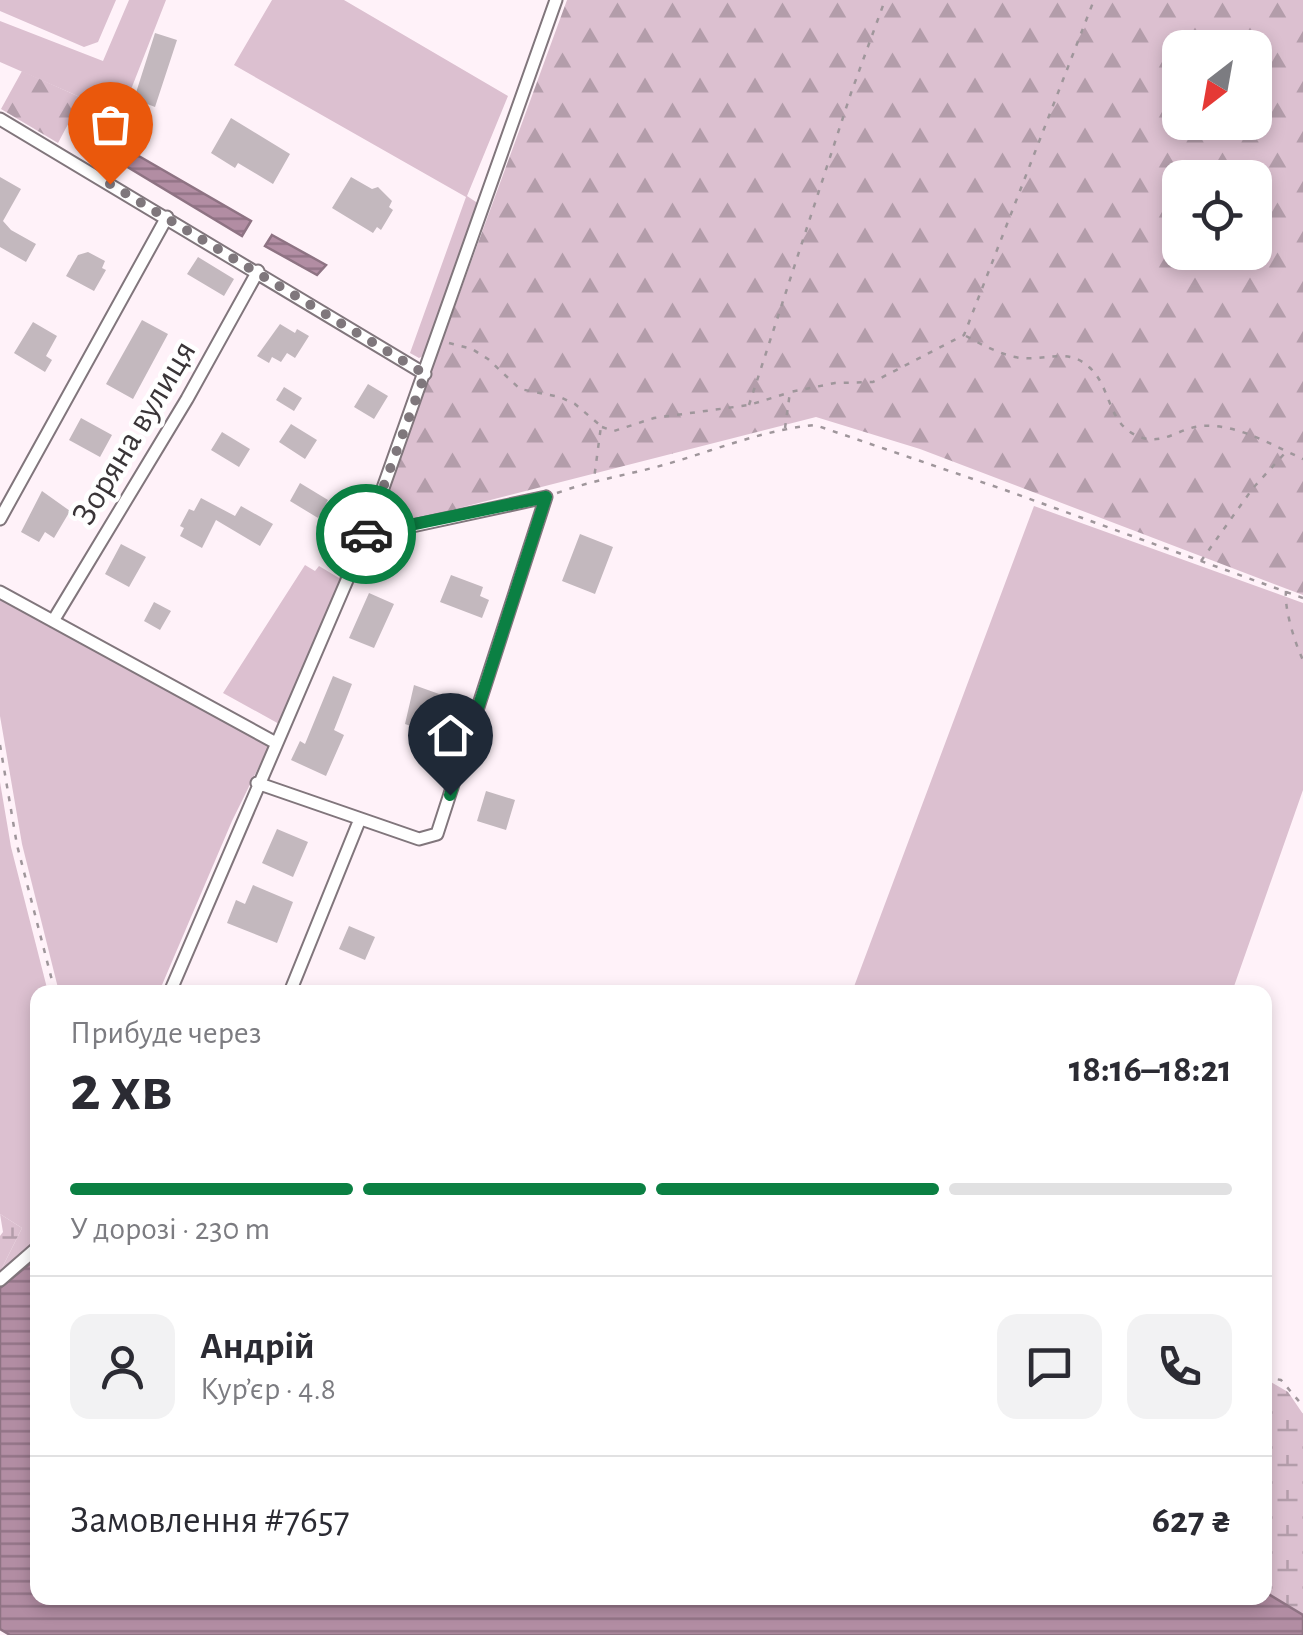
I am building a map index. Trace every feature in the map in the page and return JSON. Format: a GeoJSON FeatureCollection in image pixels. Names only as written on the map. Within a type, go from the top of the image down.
{"type":"FeatureCollection","features":[{"type":"Feature","properties":{"kind":"street"},"geometry":{"type":"LineString","coordinates":[[173,985],[366,536],[556,0]]}},
{"type":"Feature","properties":{"kind":"street"},"geometry":{"type":"LineString","coordinates":[[0,119],[425,374]]}},
{"type":"Feature","properties":{"kind":"street","name":"Зоряна вулиця"},"geometry":{"type":"LineString","coordinates":[[0,519],[167,217]]}},
{"type":"Feature","properties":{"kind":"street","name":"Зоряна вулиця"},"geometry":{"type":"LineString","coordinates":[[53,620],[188,398],[258,271]]}},
{"type":"Feature","properties":{"kind":"street"},"geometry":{"type":"LineString","coordinates":[[366,536],[546,497]]}},
{"type":"Feature","properties":{"kind":"street"},"geometry":{"type":"LineString","coordinates":[[257,783],[419,840],[437,834],[546,497]]}},
{"type":"Feature","properties":{"kind":"street"},"geometry":{"type":"LineString","coordinates":[[0,592],[276,743]]}},
{"type":"Feature","properties":{"kind":"street"},"geometry":{"type":"LineString","coordinates":[[293,985],[360,819]]}},
{"type":"Feature","properties":{"kind":"street"},"geometry":{"type":"LineString","coordinates":[[0,1280],[30,1254]]}},
{"type":"Feature","properties":{"kind":"path"},"geometry":{"type":"LineString","coordinates":[[749,405],[885,0]]}},
{"type":"Feature","properties":{"kind":"path"},"geometry":{"type":"LineString","coordinates":[[438,338],[472,349],[520,389],[560,397],[614,431],[654,418],[749,405],[835,382],[873,382],[964,336],[1094,0]]}},
{"type":"Feature","properties":{"kind":"path"},"geometry":{"type":"LineString","coordinates":[[964,336],[1018,358],[1058,354],[1090,367],[1123,428],[1138,436],[1157,441],[1197,426],[1219,426],[1303,459]]}},
{"type":"Feature","properties":{"kind":"path"},"geometry":{"type":"LineString","coordinates":[[785,428],[790,392]]}},
{"type":"Feature","properties":{"kind":"path"},"geometry":{"type":"LineString","coordinates":[[546,497],[594,480],[653,468],[785,428],[814,425],[1303,598]]}},
{"type":"Feature","properties":{"kind":"path"},"geometry":{"type":"LineString","coordinates":[[594,480],[601,426]]}},
{"type":"Feature","properties":{"kind":"path"},"geometry":{"type":"LineString","coordinates":[[1201,560],[1286,452]]}},
{"type":"Feature","properties":{"kind":"path"},"geometry":{"type":"LineString","coordinates":[[1286,591],[1295,644],[1303,660]]}},
{"type":"Feature","properties":{"kind":"path"},"geometry":{"type":"LineString","coordinates":[[0,745],[17,846],[52,985]]}},
{"type":"Feature","properties":{"kind":"path"},"geometry":{"type":"LineString","coordinates":[[1272,1379],[1281,1380],[1303,1406]]}},
{"type":"Feature","properties":{"kind":"green space"},"geometry":{"type":"Polygon","coordinates":[[[0,0],[116,0],[98,42],[84,47],[0,11],[0,0]]]}},
{"type":"Feature","properties":{"kind":"green space"},"geometry":{"type":"Polygon","coordinates":[[[129,0],[166,0],[121,115],[0,62],[0,21],[103,61],[129,0]]]}},
{"type":"Feature","properties":{"kind":"green space"},"geometry":{"type":"Polygon","coordinates":[[[272,0],[344,0],[508,96],[467,196],[479,204],[425,355],[419,358],[410,353],[466,197],[234,65],[272,0]]]}},
{"type":"Feature","properties":{"kind":"green space"},"geometry":{"type":"Polygon","coordinates":[[[567,0],[1303,0],[1303,595],[920,449],[816,417],[373,530],[567,0]]]}},
{"type":"Feature","properties":{"kind":"green space"},"geometry":{"type":"Polygon","coordinates":[[[22,71],[82,98],[58,143],[1,109],[22,71]]]}},
{"type":"Feature","properties":{"kind":"green space"},"geometry":{"type":"Polygon","coordinates":[[[1034,506],[1303,603],[1303,790],[1234,985],[855,985],[1034,506]]]}},
{"type":"Feature","properties":{"kind":"green space"},"geometry":{"type":"Polygon","coordinates":[[[351,549],[281,725],[223,693],[305,565],[315,571],[319,566],[339,578],[351,549]]]}},
{"type":"Feature","properties":{"kind":"green space"},"geometry":{"type":"Polygon","coordinates":[[[0,598],[269,746],[232,821],[162,985],[57,985],[22,844],[0,716],[0,598]]]}},
{"type":"Feature","properties":{"kind":"green space"},"geometry":{"type":"Polygon","coordinates":[[[0,782],[11,847],[46,985],[30,985],[30,1245],[0,1272],[22,1228],[0,1214],[0,782]]]}},
{"type":"Feature","properties":{"kind":"green space"},"geometry":{"type":"Polygon","coordinates":[[[0,1214],[22,1228],[0,1272],[3,1232],[0,1214]]]}},
{"type":"Feature","properties":{"kind":"green space"},"geometry":{"type":"Polygon","coordinates":[[[1272,1383],[1288,1392],[1303,1414],[1303,1635],[1272,1605],[1272,1383]]]}},
{"type":"Feature","properties":{"kind":"shaded area"},"geometry":{"type":"Polygon","coordinates":[[[118,144],[251,221],[242,236],[111,157],[118,144]]]}},
{"type":"Feature","properties":{"kind":"shaded area"},"geometry":{"type":"Polygon","coordinates":[[[272,235],[326,265],[317,275],[265,246],[272,235]]]}},
{"type":"Feature","properties":{"kind":"shaded area"},"geometry":{"type":"Polygon","coordinates":[[[30,1264],[30,1605],[1272,1605],[1272,1596],[1303,1615],[1303,1635],[10,1635],[0,1629],[0,1288],[30,1264]]]}},
{"type":"Feature","properties":{"kind":"building"},"geometry":{"type":"Polygon","coordinates":[[[155,33],[177,40],[155,107],[134,99],[155,33]]]}},
{"type":"Feature","properties":{"kind":"building"},"geometry":{"type":"Polygon","coordinates":[[[231,118],[290,154],[273,184],[238,163],[235,168],[211,153],[231,118]]]}},
{"type":"Feature","properties":{"kind":"building"},"geometry":{"type":"Polygon","coordinates":[[[0,177],[21,189],[3,221],[36,244],[26,262],[0,247],[0,177]]]}},
{"type":"Feature","properties":{"kind":"building"},"geometry":{"type":"Polygon","coordinates":[[[351,177],[372,189],[378,187],[392,201],[389,207],[393,210],[381,230],[377,227],[373,233],[332,208],[351,177]]]}},
{"type":"Feature","properties":{"kind":"building"},"geometry":{"type":"Polygon","coordinates":[[[88,252],[105,261],[102,268],[106,270],[94,291],[66,276],[78,255],[88,252]]]}},
{"type":"Feature","properties":{"kind":"building"},"geometry":{"type":"Polygon","coordinates":[[[198,257],[234,279],[224,296],[187,274],[198,257]]]}},
{"type":"Feature","properties":{"kind":"building"},"geometry":{"type":"Polygon","coordinates":[[[142,320],[168,334],[133,399],[106,384],[142,320]]]}},
{"type":"Feature","properties":{"kind":"building"},"geometry":{"type":"Polygon","coordinates":[[[33,322],[57,336],[46,356],[52,360],[45,372],[14,353],[33,322]]]}},
{"type":"Feature","properties":{"kind":"building"},"geometry":{"type":"Polygon","coordinates":[[[280,324],[309,336],[295,358],[287,353],[281,362],[272,357],[269,363],[257,356],[280,324]]]}},
{"type":"Feature","properties":{"kind":"building"},"geometry":{"type":"Polygon","coordinates":[[[368,384],[388,396],[374,419],[354,407],[368,384]]]}},
{"type":"Feature","properties":{"kind":"building"},"geometry":{"type":"Polygon","coordinates":[[[284,387],[302,398],[294,411],[276,400],[284,387]]]}},
{"type":"Feature","properties":{"kind":"building"},"geometry":{"type":"Polygon","coordinates":[[[81,418],[112,435],[100,457],[69,440],[81,418]]]}},
{"type":"Feature","properties":{"kind":"building"},"geometry":{"type":"Polygon","coordinates":[[[291,424],[317,440],[305,459],[279,442],[291,424]]]}},
{"type":"Feature","properties":{"kind":"building"},"geometry":{"type":"Polygon","coordinates":[[[222,432],[250,449],[239,467],[211,450],[222,432]]]}},
{"type":"Feature","properties":{"kind":"building"},"geometry":{"type":"Polygon","coordinates":[[[300,483],[328,500],[318,518],[290,501],[300,483]]]}},
{"type":"Feature","properties":{"kind":"building"},"geometry":{"type":"Polygon","coordinates":[[[42,491],[70,511],[54,538],[45,532],[39,542],[21,532],[42,491]]]}},
{"type":"Feature","properties":{"kind":"building"},"geometry":{"type":"Polygon","coordinates":[[[201,498],[235,516],[241,506],[273,524],[260,546],[216,520],[202,548],[180,536],[184,528],[180,526],[189,509],[194,511],[201,498]]]}},
{"type":"Feature","properties":{"kind":"building"},"geometry":{"type":"Polygon","coordinates":[[[580,534],[613,547],[595,594],[562,581],[580,534]]]}},
{"type":"Feature","properties":{"kind":"building"},"geometry":{"type":"Polygon","coordinates":[[[121,544],[146,557],[129,587],[105,574],[121,544]]]}},
{"type":"Feature","properties":{"kind":"building"},"geometry":{"type":"Polygon","coordinates":[[[451,575],[483,587],[480,596],[489,600],[482,618],[440,602],[451,575]]]}},
{"type":"Feature","properties":{"kind":"building"},"geometry":{"type":"Polygon","coordinates":[[[369,593],[394,604],[374,648],[349,638],[369,593]]]}},
{"type":"Feature","properties":{"kind":"building"},"geometry":{"type":"Polygon","coordinates":[[[154,602],[171,611],[160,630],[144,621],[154,602]]]}},
{"type":"Feature","properties":{"kind":"building"},"geometry":{"type":"Polygon","coordinates":[[[333,676],[352,684],[334,730],[344,735],[326,776],[291,760],[300,741],[305,744],[333,676]]]}},
{"type":"Feature","properties":{"kind":"building"},"geometry":{"type":"Polygon","coordinates":[[[414,685],[453,699],[446,720],[440,718],[434,734],[405,724],[414,685]]]}},
{"type":"Feature","properties":{"kind":"building"},"geometry":{"type":"Polygon","coordinates":[[[486,791],[515,800],[506,830],[477,821],[486,791]]]}},
{"type":"Feature","properties":{"kind":"building"},"geometry":{"type":"Polygon","coordinates":[[[277,829],[308,842],[293,877],[262,863],[277,829]]]}},
{"type":"Feature","properties":{"kind":"building"},"geometry":{"type":"Polygon","coordinates":[[[253,885],[293,902],[277,943],[227,923],[236,900],[245,904],[253,885]]]}},
{"type":"Feature","properties":{"kind":"building"},"geometry":{"type":"Polygon","coordinates":[[[349,926],[375,937],[365,960],[339,949],[349,926]]]}},
{"type":"Feature","properties":{"kind":"way so far"},"geometry":{"type":"LineString","coordinates":[[110,184],[425,374],[366,534]]}},
{"type":"Feature","properties":{"kind":"route"},"geometry":{"type":"LineString","coordinates":[[366,534],[546,497],[450,795]]}}]}
